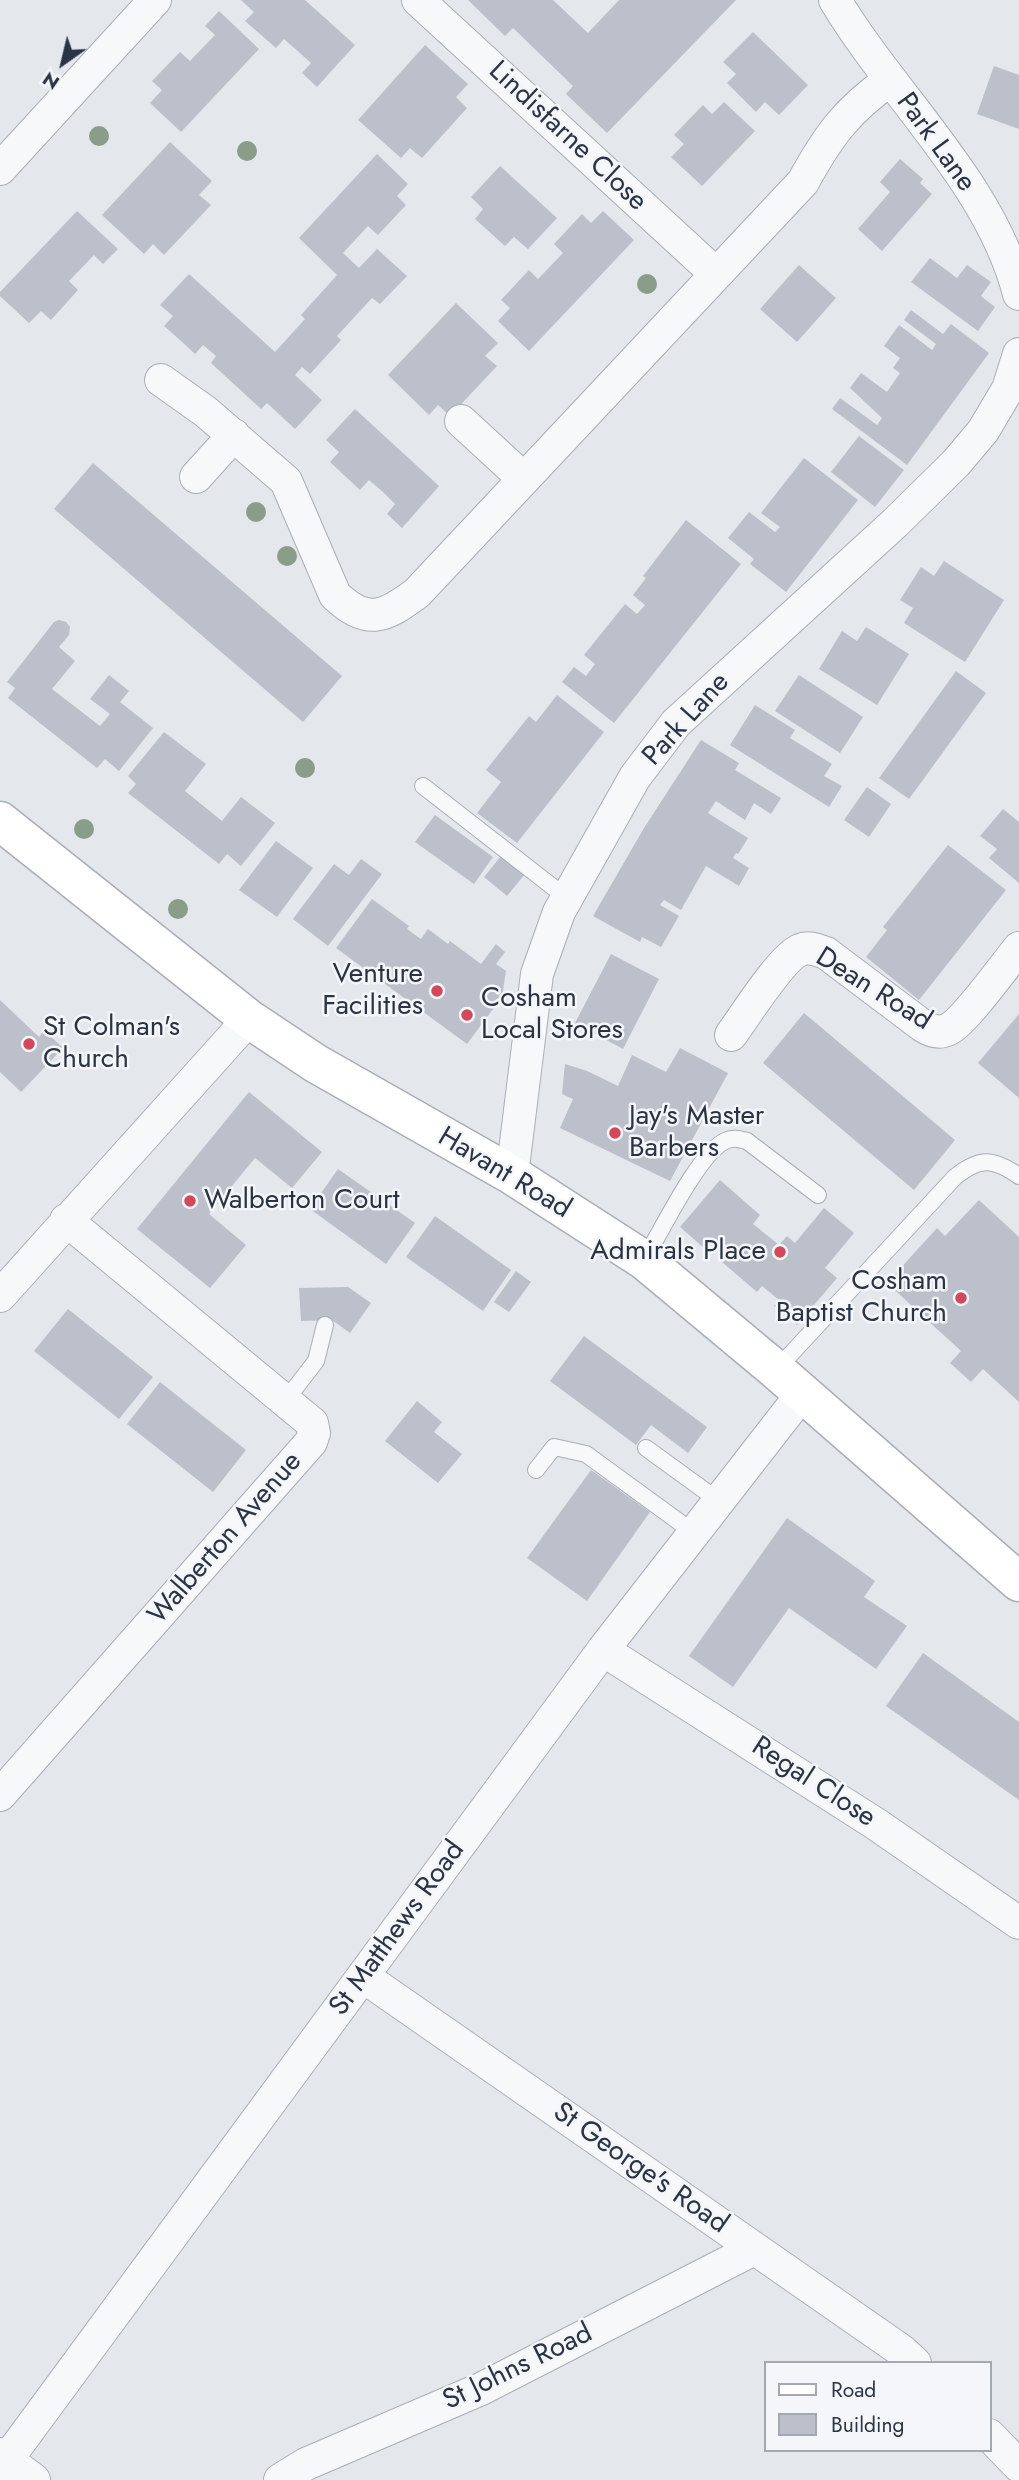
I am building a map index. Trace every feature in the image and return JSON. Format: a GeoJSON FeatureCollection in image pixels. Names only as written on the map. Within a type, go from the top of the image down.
{"type":"FeatureCollection","features":[{"type":"Feature","properties":{"kind":"street"},"geometry":{"type":"LineString","coordinates":[[0,169],[155,0]]}},
{"type":"Feature","properties":{"kind":"street","name":"Lindisfarne Close"},"geometry":{"type":"LineString","coordinates":[[418,0],[716,274]]}},
{"type":"Feature","properties":{"kind":"street","name":"Park Lane"},"geometry":{"type":"LineString","coordinates":[[835,0],[890,80],[945,152],[997,233],[1013,271],[1019,294]]}},
{"type":"Feature","properties":{"kind":"street"},"geometry":{"type":"LineString","coordinates":[[161,380],[206,412],[286,481],[335,595],[348,607],[365,615],[380,616],[394,611],[417,593],[803,182],[826,141],[860,101],[890,80]]}},
{"type":"Feature","properties":{"kind":"street","name":"Park Lane"},"geometry":{"type":"LineString","coordinates":[[512,1175],[537,974],[559,912],[635,778],[676,723],[895,523],[956,463],[983,431],[1008,389],[1019,354]]}},
{"type":"Feature","properties":{"kind":"street"},"geometry":{"type":"LineString","coordinates":[[461,421],[524,479]]}},
{"type":"Feature","properties":{"kind":"street"},"geometry":{"type":"LineString","coordinates":[[196,477],[233,435]]}},
{"type":"Feature","properties":{"kind":"street","name":"Havant Road"},"geometry":{"type":"LineString","coordinates":[[0,821],[249,1019],[315,1063],[512,1175],[644,1260],[1019,1582]]}},
{"type":"Feature","properties":{"kind":"street","name":"Dean Road"},"geometry":{"type":"LineString","coordinates":[[731,1035],[786,961],[798,950],[811,948],[826,953],[923,1026],[935,1032],[948,1030],[960,1019],[1019,948]]}},
{"type":"Feature","properties":{"kind":"street"},"geometry":{"type":"LineString","coordinates":[[4,1281],[66,1220],[249,1019]]}},
{"type":"Feature","properties":{"kind":"street","name":"Walberton Avenue"},"geometry":{"type":"LineString","coordinates":[[0,1796],[311,1442],[314,1433],[312,1423],[66,1220]]}},
{"type":"Feature","properties":{"kind":"street","name":"St Matthews Road"},"geometry":{"type":"LineString","coordinates":[[2,2461],[364,1977],[603,1650],[719,1501],[789,1382]]}},
{"type":"Feature","properties":{"kind":"street","name":"Regal Close"},"geometry":{"type":"LineString","coordinates":[[603,1650],[876,1824],[1019,1923]]}},
{"type":"Feature","properties":{"kind":"street","name":"St George's Road"},"geometry":{"type":"LineString","coordinates":[[364,1977],[913,2361]]}},
{"type":"Feature","properties":{"kind":"street","name":"St Johns Road"},"geometry":{"type":"LineString","coordinates":[[280,2480],[306,2464],[481,2389],[754,2249]]}},
{"type":"Feature","properties":{"kind":"street"},"geometry":{"type":"LineString","coordinates":[[991,2437],[1019,2466]]}},
{"type":"Feature","properties":{"kind":"street"},"geometry":{"type":"LineString","coordinates":[[2,2461],[34,2480]]}},
{"type":"Feature","properties":{"kind":"lane"},"geometry":{"type":"LineString","coordinates":[[423,786],[567,898]]}},
{"type":"Feature","properties":{"kind":"lane"},"geometry":{"type":"LineString","coordinates":[[644,1260],[696,1172],[723,1142],[733,1138],[747,1141],[818,1195]]}},
{"type":"Feature","properties":{"kind":"lane"},"geometry":{"type":"LineString","coordinates":[[789,1382],[955,1177],[970,1166],[985,1161],[1001,1163],[1019,1175]]}},
{"type":"Feature","properties":{"kind":"lane"},"geometry":{"type":"LineString","coordinates":[[285,1402],[316,1361],[324,1325]]}},
{"type":"Feature","properties":{"kind":"lane"},"geometry":{"type":"LineString","coordinates":[[536,1470],[554,1447],[586,1454],[693,1532]]}},
{"type":"Feature","properties":{"kind":"lane"},"geometry":{"type":"LineString","coordinates":[[646,1448],[719,1501]]}},
{"type":"Feature","properties":{"kind":"building"},"geometry":{"type":"Polygon","coordinates":[[[241,0],[305,0],[355,45],[317,87],[302,73],[311,63],[284,39],[276,48],[245,21],[254,12],[241,0]]]}},
{"type":"Feature","properties":{"kind":"building"},"geometry":{"type":"Polygon","coordinates":[[[468,0],[553,0],[588,33],[619,0],[736,0],[607,133],[566,94],[573,86],[513,28],[505,36],[468,0]]]}},
{"type":"Feature","properties":{"kind":"building"},"geometry":{"type":"Polygon","coordinates":[[[219,11],[259,49],[181,132],[150,103],[162,90],[152,81],[180,52],[190,61],[215,35],[205,26],[219,11]]]}},
{"type":"Feature","properties":{"kind":"building"},"geometry":{"type":"Polygon","coordinates":[[[753,32],[808,85],[779,115],[765,102],[756,112],[727,83],[736,74],[723,62],[753,32]]]}},
{"type":"Feature","properties":{"kind":"building"},"geometry":{"type":"Polygon","coordinates":[[[425,45],[468,84],[456,97],[467,108],[422,158],[410,148],[401,158],[358,120],[425,45]]]}},
{"type":"Feature","properties":{"kind":"building"},"geometry":{"type":"Polygon","coordinates":[[[994,66],[1019,75],[1019,129],[977,114],[994,66]]]}},
{"type":"Feature","properties":{"kind":"building"},"geometry":{"type":"Polygon","coordinates":[[[724,102],[755,131],[702,186],[671,157],[684,144],[674,135],[703,105],[712,114],[724,102]]]}},
{"type":"Feature","properties":{"kind":"building"},"geometry":{"type":"Polygon","coordinates":[[[170,142],[212,181],[199,195],[211,205],[164,255],[153,244],[144,254],[102,215],[170,142]]]}},
{"type":"Feature","properties":{"kind":"building"},"geometry":{"type":"Polygon","coordinates":[[[377,154],[408,184],[397,196],[406,205],[378,235],[368,226],[343,253],[359,268],[377,249],[407,276],[380,304],[372,298],[337,336],[341,340],[310,374],[302,367],[295,375],[322,400],[295,429],[267,403],[261,409],[211,363],[216,356],[203,345],[195,354],[164,326],[173,316],[160,305],[189,274],[275,352],[305,319],[301,315],[337,275],[299,238],[377,154]]]}},
{"type":"Feature","properties":{"kind":"building"},"geometry":{"type":"Polygon","coordinates":[[[900,159],[923,179],[920,183],[932,194],[882,251],[858,229],[890,192],[880,182],[900,159]]]}},
{"type":"Feature","properties":{"kind":"building"},"geometry":{"type":"Polygon","coordinates":[[[500,166],[557,218],[528,249],[514,237],[505,246],[475,219],[483,209],[471,197],[500,166]]]}},
{"type":"Feature","properties":{"kind":"building"},"geometry":{"type":"Polygon","coordinates":[[[77,211],[118,249],[103,264],[94,255],[69,281],[78,290],[51,320],[41,311],[29,323],[0,296],[0,292],[77,211]]]}},
{"type":"Feature","properties":{"kind":"building"},"geometry":{"type":"Polygon","coordinates":[[[603,211],[634,240],[529,351],[498,321],[510,308],[501,300],[529,270],[538,279],[563,253],[554,244],[582,214],[591,223],[603,211]]]}},
{"type":"Feature","properties":{"kind":"building"},"geometry":{"type":"Polygon","coordinates":[[[930,258],[957,278],[967,265],[991,282],[981,296],[995,307],[978,331],[911,282],[930,258]]]}},
{"type":"Feature","properties":{"kind":"building"},"geometry":{"type":"Polygon","coordinates":[[[799,265],[836,298],[797,342],[760,309],[799,265]]]}},
{"type":"Feature","properties":{"kind":"building"},"geometry":{"type":"Polygon","coordinates":[[[456,303],[498,343],[485,356],[497,366],[450,416],[438,405],[429,415],[388,375],[456,303]]]}},
{"type":"Feature","properties":{"kind":"building"},"geometry":{"type":"Polygon","coordinates":[[[911,310],[943,334],[951,324],[989,353],[907,465],[832,409],[840,398],[877,425],[882,418],[850,388],[861,373],[887,392],[900,373],[893,368],[900,358],[884,346],[899,325],[932,350],[936,344],[904,320],[911,310]]]}},
{"type":"Feature","properties":{"kind":"building"},"geometry":{"type":"Polygon","coordinates":[[[355,409],[439,486],[402,528],[387,514],[395,504],[383,492],[369,480],[360,490],[330,462],[339,452],[326,440],[355,409]]]}},
{"type":"Feature","properties":{"kind":"building"},"geometry":{"type":"Polygon","coordinates":[[[859,436],[904,470],[875,507],[831,472],[859,436]]]}},
{"type":"Feature","properties":{"kind":"building"},"geometry":{"type":"Polygon","coordinates":[[[804,458],[858,500],[786,592],[750,564],[754,559],[728,538],[749,512],[775,532],[780,527],[761,513],[804,458]]]}},
{"type":"Feature","properties":{"kind":"building"},"geometry":{"type":"Polygon","coordinates":[[[93,463],[342,676],[303,722],[54,509],[93,463]]]}},
{"type":"Feature","properties":{"kind":"building"},"geometry":{"type":"Polygon","coordinates":[[[686,520],[741,564],[614,723],[562,682],[574,667],[586,676],[595,664],[584,655],[625,604],[637,614],[645,605],[633,595],[646,578],[643,576],[686,520]]]}},
{"type":"Feature","properties":{"kind":"building"},"geometry":{"type":"Polygon","coordinates":[[[944,561],[1004,600],[965,662],[904,623],[913,608],[900,600],[921,567],[934,576],[944,561]]]}},
{"type":"Feature","properties":{"kind":"building"},"geometry":{"type":"Polygon","coordinates":[[[59,620],[70,627],[69,635],[59,647],[75,661],[52,689],[100,726],[110,714],[90,699],[109,675],[129,691],[120,702],[153,728],[119,771],[105,759],[97,768],[8,698],[15,688],[7,682],[54,622],[59,620]]]}},
{"type":"Feature","properties":{"kind":"building"},"geometry":{"type":"Polygon","coordinates":[[[866,627],[909,654],[877,705],[819,669],[842,631],[857,641],[866,627]]]}},
{"type":"Feature","properties":{"kind":"building"},"geometry":{"type":"Polygon","coordinates":[[[956,671],[986,693],[909,799],[879,778],[956,671]]]}},
{"type":"Feature","properties":{"kind":"building"},"geometry":{"type":"Polygon","coordinates":[[[799,675],[863,717],[840,753],[775,711],[799,675]]]}},
{"type":"Feature","properties":{"kind":"building"},"geometry":{"type":"Polygon","coordinates":[[[557,695],[604,732],[517,843],[477,813],[501,782],[486,770],[529,716],[536,722],[557,695]]]}},
{"type":"Feature","properties":{"kind":"building"},"geometry":{"type":"Polygon","coordinates":[[[755,705],[795,730],[790,738],[832,764],[824,776],[842,786],[829,807],[730,745],[755,705]]]}},
{"type":"Feature","properties":{"kind":"building"},"geometry":{"type":"Polygon","coordinates":[[[164,732],[206,764],[185,791],[222,821],[241,797],[275,823],[241,866],[227,854],[219,864],[128,793],[136,784],[128,776],[164,732]]]}},
{"type":"Feature","properties":{"kind":"building"},"geometry":{"type":"Polygon","coordinates":[[[701,740],[739,763],[735,770],[781,798],[771,814],[754,803],[745,820],[716,801],[708,813],[748,838],[733,858],[749,868],[739,886],[706,866],[681,910],[664,900],[660,905],[679,916],[661,947],[642,937],[640,942],[593,916],[644,828],[701,740]]]}},
{"type":"Feature","properties":{"kind":"building"},"geometry":{"type":"Polygon","coordinates":[[[867,787],[891,804],[869,837],[844,820],[867,787]]]}},
{"type":"Feature","properties":{"kind":"building"},"geometry":{"type":"Polygon","coordinates":[[[1003,809],[1019,822],[1019,883],[989,858],[997,849],[980,836],[1003,809]]]}},
{"type":"Feature","properties":{"kind":"building"},"geometry":{"type":"Polygon","coordinates":[[[435,815],[493,857],[474,884],[415,842],[435,815]]]}},
{"type":"Feature","properties":{"kind":"building"},"geometry":{"type":"Polygon","coordinates":[[[276,841],[313,868],[277,917],[239,890],[276,841]]]}},
{"type":"Feature","properties":{"kind":"building"},"geometry":{"type":"Polygon","coordinates":[[[948,845],[1006,890],[919,1000],[866,957],[887,930],[883,927],[948,845]]]}},
{"type":"Feature","properties":{"kind":"building"},"geometry":{"type":"Polygon","coordinates":[[[501,856],[525,874],[507,896],[484,877],[501,856]]]}},
{"type":"Feature","properties":{"kind":"building"},"geometry":{"type":"Polygon","coordinates":[[[361,859],[382,874],[328,946],[293,919],[334,864],[349,875],[361,859]]]}},
{"type":"Feature","properties":{"kind":"building"},"geometry":{"type":"Polygon","coordinates":[[[372,899],[409,926],[407,929],[421,939],[428,929],[448,944],[450,941],[481,964],[496,944],[505,952],[496,964],[506,971],[502,997],[467,1044],[336,948],[372,899]]]}},
{"type":"Feature","properties":{"kind":"building"},"geometry":{"type":"Polygon","coordinates":[[[611,954],[659,979],[623,1049],[575,1023],[611,954]]]}},
{"type":"Feature","properties":{"kind":"building","name":"St Colman's Church"},"geometry":{"type":"Polygon","coordinates":[[[0,1000],[39,1037],[44,1030],[63,1048],[21,1092],[0,1072],[0,1000]]]}},
{"type":"Feature","properties":{"kind":"building"},"geometry":{"type":"Polygon","coordinates":[[[804,1013],[955,1140],[914,1190],[763,1063],[804,1013]]]}},
{"type":"Feature","properties":{"kind":"building"},"geometry":{"type":"Polygon","coordinates":[[[1019,1014],[1019,1098],[978,1063],[1019,1014]]]}},
{"type":"Feature","properties":{"kind":"building"},"geometry":{"type":"Polygon","coordinates":[[[680,1048],[728,1073],[670,1181],[560,1128],[573,1099],[562,1094],[565,1064],[618,1086],[632,1055],[666,1072],[680,1048]]]}},
{"type":"Feature","properties":{"kind":"building","name":"Walberton Court"},"geometry":{"type":"Polygon","coordinates":[[[249,1092],[322,1152],[292,1188],[255,1158],[209,1214],[246,1245],[210,1288],[137,1229],[249,1092]]]}},
{"type":"Feature","properties":{"kind":"building"},"geometry":{"type":"Polygon","coordinates":[[[338,1169],[415,1223],[386,1264],[310,1209],[338,1169]]]}},
{"type":"Feature","properties":{"kind":"building","name":"Admirals Place"},"geometry":{"type":"Polygon","coordinates":[[[720,1180],[760,1215],[753,1224],[779,1245],[787,1236],[795,1243],[824,1208],[854,1233],[825,1268],[837,1278],[797,1325],[774,1306],[779,1300],[762,1286],[757,1292],[722,1262],[727,1256],[709,1242],[704,1248],[680,1227],[720,1180]]]}},
{"type":"Feature","properties":{"kind":"building","name":"Cosham Baptist Church"},"geometry":{"type":"Polygon","coordinates":[[[979,1200],[1019,1237],[1019,1402],[983,1369],[971,1382],[950,1363],[961,1351],[887,1283],[937,1228],[945,1236],[979,1200]]]}},
{"type":"Feature","properties":{"kind":"building"},"geometry":{"type":"Polygon","coordinates":[[[435,1216],[511,1270],[483,1311],[406,1257],[435,1216]]]}},
{"type":"Feature","properties":{"kind":"building"},"geometry":{"type":"Polygon","coordinates":[[[516,1271],[531,1282],[509,1312],[494,1302],[516,1271]]]}},
{"type":"Feature","properties":{"kind":"building"},"geometry":{"type":"Polygon","coordinates":[[[348,1287],[371,1303],[350,1333],[332,1320],[301,1321],[299,1288],[348,1287]]]}},
{"type":"Feature","properties":{"kind":"building"},"geometry":{"type":"Polygon","coordinates":[[[68,1309],[153,1377],[119,1419],[34,1351],[68,1309]]]}},
{"type":"Feature","properties":{"kind":"building"},"geometry":{"type":"Polygon","coordinates":[[[584,1336],[707,1427],[688,1453],[651,1425],[636,1445],[550,1381],[584,1336]]]}},
{"type":"Feature","properties":{"kind":"building"},"geometry":{"type":"Polygon","coordinates":[[[160,1382],[246,1450],[213,1492],[127,1424],[160,1382]]]}},
{"type":"Feature","properties":{"kind":"building"},"geometry":{"type":"Polygon","coordinates":[[[417,1401],[442,1422],[434,1432],[462,1454],[438,1483],[385,1441],[417,1401]]]}},
{"type":"Feature","properties":{"kind":"building"},"geometry":{"type":"Polygon","coordinates":[[[591,1470],[650,1512],[587,1601],[527,1558],[591,1470]]]}},
{"type":"Feature","properties":{"kind":"building"},"geometry":{"type":"Polygon","coordinates":[[[787,1518],[875,1581],[864,1597],[907,1626],[876,1669],[789,1608],[733,1687],[689,1656],[787,1518]]]}},
{"type":"Feature","properties":{"kind":"building"},"geometry":{"type":"Polygon","coordinates":[[[923,1653],[1019,1722],[1019,1800],[886,1706],[923,1653]]]}},
{"type":"Feature","properties":{"kind":"place","name":"Venture Facilities"},"geometry":{"type":"Point","coordinates":[437,991]}},
{"type":"Feature","properties":{"kind":"place","name":"Cosham Local Stores"},"geometry":{"type":"Point","coordinates":[467,1015]}},
{"type":"Feature","properties":{"kind":"place","name":"St Colman's Church"},"geometry":{"type":"Point","coordinates":[29,1044]}},
{"type":"Feature","properties":{"kind":"place","name":"Jay's Master Barbers"},"geometry":{"type":"Point","coordinates":[615,1133]}},
{"type":"Feature","properties":{"kind":"place","name":"Walberton Court"},"geometry":{"type":"Point","coordinates":[190,1201]}},
{"type":"Feature","properties":{"kind":"place","name":"Admirals Place"},"geometry":{"type":"Point","coordinates":[780,1252]}},
{"type":"Feature","properties":{"kind":"place","name":"Cosham Baptist Church"},"geometry":{"type":"Point","coordinates":[961,1298]}}]}
